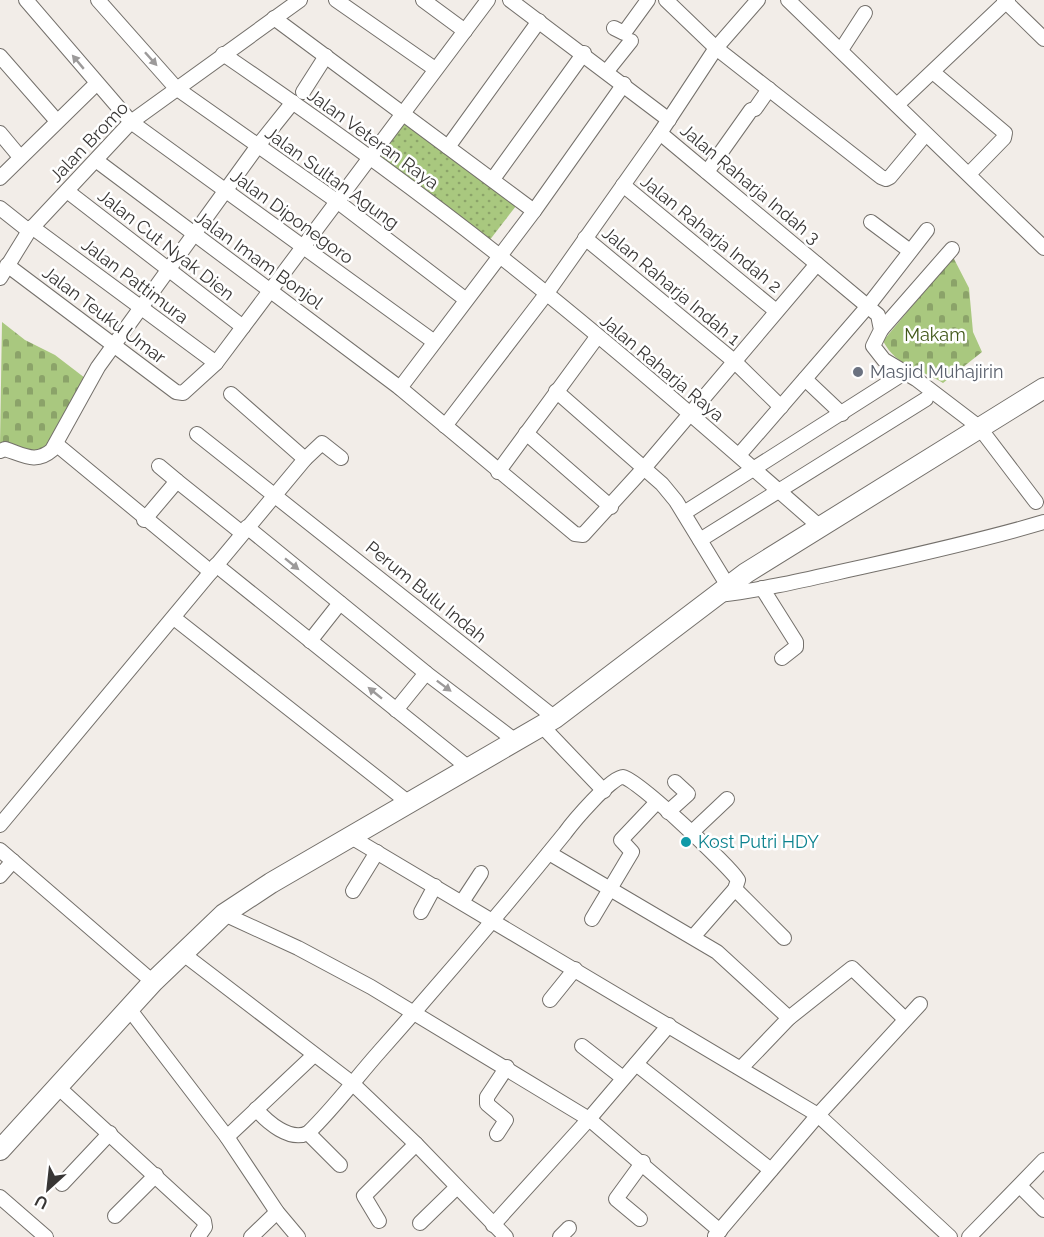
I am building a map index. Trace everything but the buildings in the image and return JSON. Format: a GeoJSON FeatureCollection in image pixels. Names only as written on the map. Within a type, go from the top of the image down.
{"type":"FeatureCollection","features":[{"type":"Feature","properties":{"kind":"main road"},"geometry":{"type":"LineString","coordinates":[[0,1150],[59,1088],[153,982],[224,914],[271,883],[549,722],[723,591],[819,526],[1044,388]]}},
{"type":"Feature","properties":{"kind":"street","name":"Jalan Diponegoro"},"geometry":{"type":"LineString","coordinates":[[26,0],[130,122],[433,341]]}},
{"type":"Feature","properties":{"kind":"street","name":"Jalan Sultan Agung"},"geometry":{"type":"LineString","coordinates":[[98,0],[176,88],[338,202],[465,299]]}},
{"type":"Feature","properties":{"kind":"street","name":"Jalan Bromo"},"geometry":{"type":"LineString","coordinates":[[0,278],[31,229],[97,161],[130,122],[300,0]]}},
{"type":"Feature","properties":{"kind":"street"},"geometry":{"type":"LineString","coordinates":[[336,0],[435,69]]}},
{"type":"Feature","properties":{"kind":"street"},"geometry":{"type":"LineString","coordinates":[[423,0],[465,31]]}},
{"type":"Feature","properties":{"kind":"street"},"geometry":{"type":"LineString","coordinates":[[216,363],[488,0]]}},
{"type":"Feature","properties":{"kind":"street"},"geometry":{"type":"LineString","coordinates":[[510,0],[607,70],[669,120]]}},
{"type":"Feature","properties":{"kind":"street"},"geometry":{"type":"LineString","coordinates":[[614,28],[624,33],[648,0]]}},
{"type":"Feature","properties":{"kind":"street"},"geometry":{"type":"LineString","coordinates":[[666,0],[716,48],[886,179],[925,135]]}},
{"type":"Feature","properties":{"kind":"street"},"geometry":{"type":"LineString","coordinates":[[445,426],[547,293],[669,120],[716,48],[758,0]]}},
{"type":"Feature","properties":{"kind":"street"},"geometry":{"type":"LineString","coordinates":[[788,0],[1044,248]]}},
{"type":"Feature","properties":{"kind":"street"},"geometry":{"type":"LineString","coordinates":[[897,105],[934,73],[1006,1],[1044,39]]}},
{"type":"Feature","properties":{"kind":"street"},"geometry":{"type":"LineString","coordinates":[[840,50],[865,13]]}},
{"type":"Feature","properties":{"kind":"street"},"geometry":{"type":"LineString","coordinates":[[274,18],[534,211]]}},
{"type":"Feature","properties":{"kind":"street"},"geometry":{"type":"LineString","coordinates":[[448,147],[539,21]]}},
{"type":"Feature","properties":{"kind":"street"},"geometry":{"type":"LineString","coordinates":[[607,70],[631,41]]}},
{"type":"Feature","properties":{"kind":"street"},"geometry":{"type":"LineString","coordinates":[[493,179],[584,53]]}},
{"type":"Feature","properties":{"kind":"street","name":"Jalan Veteran Raya"},"geometry":{"type":"LineString","coordinates":[[223,54],[298,97],[371,158],[547,293]]}},
{"type":"Feature","properties":{"kind":"street"},"geometry":{"type":"LineString","coordinates":[[0,56],[56,120]]}},
{"type":"Feature","properties":{"kind":"street"},"geometry":{"type":"LineString","coordinates":[[0,451],[5,449],[32,459],[43,458],[56,444],[98,367],[113,345],[326,56]]}},
{"type":"Feature","properties":{"kind":"street"},"geometry":{"type":"LineString","coordinates":[[934,73],[1005,133],[1004,138],[969,174]]}},
{"type":"Feature","properties":{"kind":"street"},"geometry":{"type":"LineString","coordinates":[[0,178],[56,120],[96,84]]}},
{"type":"Feature","properties":{"kind":"street"},"geometry":{"type":"LineString","coordinates":[[400,388],[433,341],[534,211],[624,84]]}},
{"type":"Feature","properties":{"kind":"street"},"geometry":{"type":"LineString","coordinates":[[707,172],[751,110],[755,109],[769,89]]}},
{"type":"Feature","properties":{"kind":"street"},"geometry":{"type":"LineString","coordinates":[[0,133],[20,157]]}},
{"type":"Feature","properties":{"kind":"street","name":"Jalan Raharja Indah 3"},"geometry":{"type":"LineString","coordinates":[[660,133],[868,306]]}},
{"type":"Feature","properties":{"kind":"street","name":"Jalan Imam Bonjol"},"geometry":{"type":"LineString","coordinates":[[97,161],[400,388],[575,534],[583,535],[588,532],[611,507]]}},
{"type":"Feature","properties":{"kind":"street","name":"Jalan Raharja Indah 2"},"geometry":{"type":"LineString","coordinates":[[622,185],[776,311]]}},
{"type":"Feature","properties":{"kind":"street","name":"Jalan Cut Nyak Dien"},"geometry":{"type":"LineString","coordinates":[[68,191],[167,271],[243,327]]}},
{"type":"Feature","properties":{"kind":"street","name":"Jalan Pattimura"},"geometry":{"type":"LineString","coordinates":[[0,208],[216,363]]}},
{"type":"Feature","properties":{"kind":"street"},"geometry":{"type":"LineString","coordinates":[[871,222],[910,250]]}},
{"type":"Feature","properties":{"kind":"street"},"geometry":{"type":"LineString","coordinates":[[739,455],[868,306],[927,230]]}},
{"type":"Feature","properties":{"kind":"street","name":"Jalan Raharja Indah 1"},"geometry":{"type":"LineString","coordinates":[[585,238],[734,361],[781,407]]}},
{"type":"Feature","properties":{"kind":"street"},"geometry":{"type":"LineString","coordinates":[[952,249],[881,330],[874,342],[874,350],[884,360],[916,379],[979,427],[1040,499],[1044,517]]}},
{"type":"Feature","properties":{"kind":"street"},"geometry":{"type":"LineString","coordinates":[[526,433],[611,507],[817,264]]}},
{"type":"Feature","properties":{"kind":"street","name":"Jalan Teuku Umar"},"geometry":{"type":"LineString","coordinates":[[7,265],[180,394],[201,379],[216,363]]}},
{"type":"Feature","properties":{"kind":"street","name":"Jalan Raharja Raya"},"geometry":{"type":"LineString","coordinates":[[547,293],[739,455],[819,526]]}},
{"type":"Feature","properties":{"kind":"street"},"geometry":{"type":"LineString","coordinates":[[868,306],[880,318],[881,330]]}},
{"type":"Feature","properties":{"kind":"street"},"geometry":{"type":"LineString","coordinates":[[498,472],[597,336]]}},
{"type":"Feature","properties":{"kind":"street"},"geometry":{"type":"LineString","coordinates":[[684,513],[904,373]]}},
{"type":"Feature","properties":{"kind":"street"},"geometry":{"type":"LineString","coordinates":[[806,380],[842,414]]}},
{"type":"Feature","properties":{"kind":"street"},"geometry":{"type":"LineString","coordinates":[[556,391],[645,467],[684,513],[700,540],[723,591],[762,588],[989,538],[1044,522]]}},
{"type":"Feature","properties":{"kind":"street"},"geometry":{"type":"LineString","coordinates":[[231,394],[305,459]]}},
{"type":"Feature","properties":{"kind":"street"},"geometry":{"type":"LineString","coordinates":[[700,540],[926,399]]}},
{"type":"Feature","properties":{"kind":"street","name":"Perum Bulu Indah"},"geometry":{"type":"LineString","coordinates":[[197,434],[275,494],[549,722],[604,791]]}},
{"type":"Feature","properties":{"kind":"street"},"geometry":{"type":"LineString","coordinates":[[0,825],[305,459],[322,443],[342,458]]}},
{"type":"Feature","properties":{"kind":"street"},"geometry":{"type":"LineString","coordinates":[[56,444],[144,520],[310,641],[470,769]]}},
{"type":"Feature","properties":{"kind":"street"},"geometry":{"type":"LineString","coordinates":[[159,466],[340,603],[426,673],[517,742]]}},
{"type":"Feature","properties":{"kind":"street"},"geometry":{"type":"LineString","coordinates":[[144,520],[177,481]]}},
{"type":"Feature","properties":{"kind":"street"},"geometry":{"type":"LineString","coordinates":[[762,588],[796,642],[796,648],[782,658]]}},
{"type":"Feature","properties":{"kind":"street"},"geometry":{"type":"LineString","coordinates":[[310,641],[340,603]]}},
{"type":"Feature","properties":{"kind":"street"},"geometry":{"type":"LineString","coordinates":[[174,618],[409,803]]}},
{"type":"Feature","properties":{"kind":"street"},"geometry":{"type":"LineString","coordinates":[[396,710],[426,673]]}},
{"type":"Feature","properties":{"kind":"street"},"geometry":{"type":"LineString","coordinates":[[256,1109],[276,1127],[297,1136],[308,1133],[414,1013],[549,853],[604,791],[620,778],[625,777],[657,802],[738,880],[735,889],[693,937]]}},
{"type":"Feature","properties":{"kind":"street"},"geometry":{"type":"LineString","coordinates":[[668,812],[688,794],[675,782]]}},
{"type":"Feature","properties":{"kind":"street"},"geometry":{"type":"LineString","coordinates":[[691,833],[727,799]]}},
{"type":"Feature","properties":{"kind":"street"},"geometry":{"type":"LineString","coordinates":[[591,919],[611,888],[616,874],[632,854],[621,840],[657,802]]}},
{"type":"Feature","properties":{"kind":"street"},"geometry":{"type":"LineString","coordinates":[[351,837],[818,1115],[950,1237]]}},
{"type":"Feature","properties":{"kind":"street"},"geometry":{"type":"LineString","coordinates":[[0,850],[153,982]]}},
{"type":"Feature","properties":{"kind":"street"},"geometry":{"type":"LineString","coordinates":[[353,891],[377,852]]}},
{"type":"Feature","properties":{"kind":"street"},"geometry":{"type":"LineString","coordinates":[[549,853],[725,958],[789,1018]]}},
{"type":"Feature","properties":{"kind":"street"},"geometry":{"type":"LineString","coordinates":[[0,876],[13,861]]}},
{"type":"Feature","properties":{"kind":"street"},"geometry":{"type":"LineString","coordinates":[[462,902],[481,873]]}},
{"type":"Feature","properties":{"kind":"street"},"geometry":{"type":"LineString","coordinates":[[421,912],[435,886]]}},
{"type":"Feature","properties":{"kind":"street"},"geometry":{"type":"LineString","coordinates":[[735,889],[784,938]]}},
{"type":"Feature","properties":{"kind":"street"},"geometry":{"type":"LineString","coordinates":[[224,914],[324,961],[507,1067],[589,1119],[643,1162],[717,1234],[818,1115],[920,1004]]}},
{"type":"Feature","properties":{"kind":"street"},"geometry":{"type":"LineString","coordinates":[[182,953],[352,1083],[416,1144],[506,1237]]}},
{"type":"Feature","properties":{"kind":"street"},"geometry":{"type":"LineString","coordinates":[[741,1068],[789,1018],[852,968],[905,1019]]}},
{"type":"Feature","properties":{"kind":"street"},"geometry":{"type":"LineString","coordinates":[[550,1000],[575,969]]}},
{"type":"Feature","properties":{"kind":"street"},"geometry":{"type":"LineString","coordinates":[[130,1010],[227,1137],[277,1212],[298,1237]]}},
{"type":"Feature","properties":{"kind":"street"},"geometry":{"type":"LineString","coordinates":[[494,1225],[669,1025]]}},
{"type":"Feature","properties":{"kind":"street"},"geometry":{"type":"LineString","coordinates":[[582,1046],[623,1078]]}},
{"type":"Feature","properties":{"kind":"street"},"geometry":{"type":"LineString","coordinates":[[227,1137],[315,1055]]}},
{"type":"Feature","properties":{"kind":"street"},"geometry":{"type":"LineString","coordinates":[[636,1064],[771,1170]]}},
{"type":"Feature","properties":{"kind":"street"},"geometry":{"type":"LineString","coordinates":[[497,1134],[506,1120],[487,1104],[487,1098],[507,1067]]}},
{"type":"Feature","properties":{"kind":"street"},"geometry":{"type":"LineString","coordinates":[[59,1088],[204,1221],[205,1227],[198,1237]]}},
{"type":"Feature","properties":{"kind":"street"},"geometry":{"type":"LineString","coordinates":[[62,1184],[110,1133]]}},
{"type":"Feature","properties":{"kind":"street"},"geometry":{"type":"LineString","coordinates":[[308,1133],[340,1165]]}},
{"type":"Feature","properties":{"kind":"street"},"geometry":{"type":"LineString","coordinates":[[379,1221],[364,1196],[416,1144]]}},
{"type":"Feature","properties":{"kind":"street"},"geometry":{"type":"LineString","coordinates":[[969,1237],[1021,1187],[1044,1160]]}},
{"type":"Feature","properties":{"kind":"street"},"geometry":{"type":"LineString","coordinates":[[640,1219],[616,1198],[643,1162]]}},
{"type":"Feature","properties":{"kind":"street"},"geometry":{"type":"LineString","coordinates":[[115,1216],[156,1175]]}},
{"type":"Feature","properties":{"kind":"street"},"geometry":{"type":"LineString","coordinates":[[420,1223],[457,1187]]}},
{"type":"Feature","properties":{"kind":"street"},"geometry":{"type":"LineString","coordinates":[[1021,1187],[1044,1210]]}},
{"type":"Feature","properties":{"kind":"street"},"geometry":{"type":"LineString","coordinates":[[0,1197],[46,1237]]}},
{"type":"Feature","properties":{"kind":"street"},"geometry":{"type":"LineString","coordinates":[[250,1237],[277,1212]]}},
{"type":"Feature","properties":{"kind":"green space"},"geometry":{"type":"Polygon","coordinates":[[[405,123],[516,206],[489,241],[379,158],[405,123]]]}},
{"type":"Feature","properties":{"kind":"green space","name":"Makam"},"geometry":{"type":"Polygon","coordinates":[[[953,257],[969,288],[973,332],[982,352],[943,383],[902,362],[883,341],[953,257]]]}},
{"type":"Feature","properties":{"kind":"green space"},"geometry":{"type":"Polygon","coordinates":[[[2,322],[25,340],[55,355],[85,378],[60,429],[48,446],[42,450],[27,451],[0,445],[2,322]]]}},
{"type":"Feature","properties":{"kind":"place","name":"Masjid Muhajirin"},"geometry":{"type":"Point","coordinates":[858,372]}},
{"type":"Feature","properties":{"kind":"place","name":"Kost Putri HDY"},"geometry":{"type":"Point","coordinates":[686,842]}}]}
